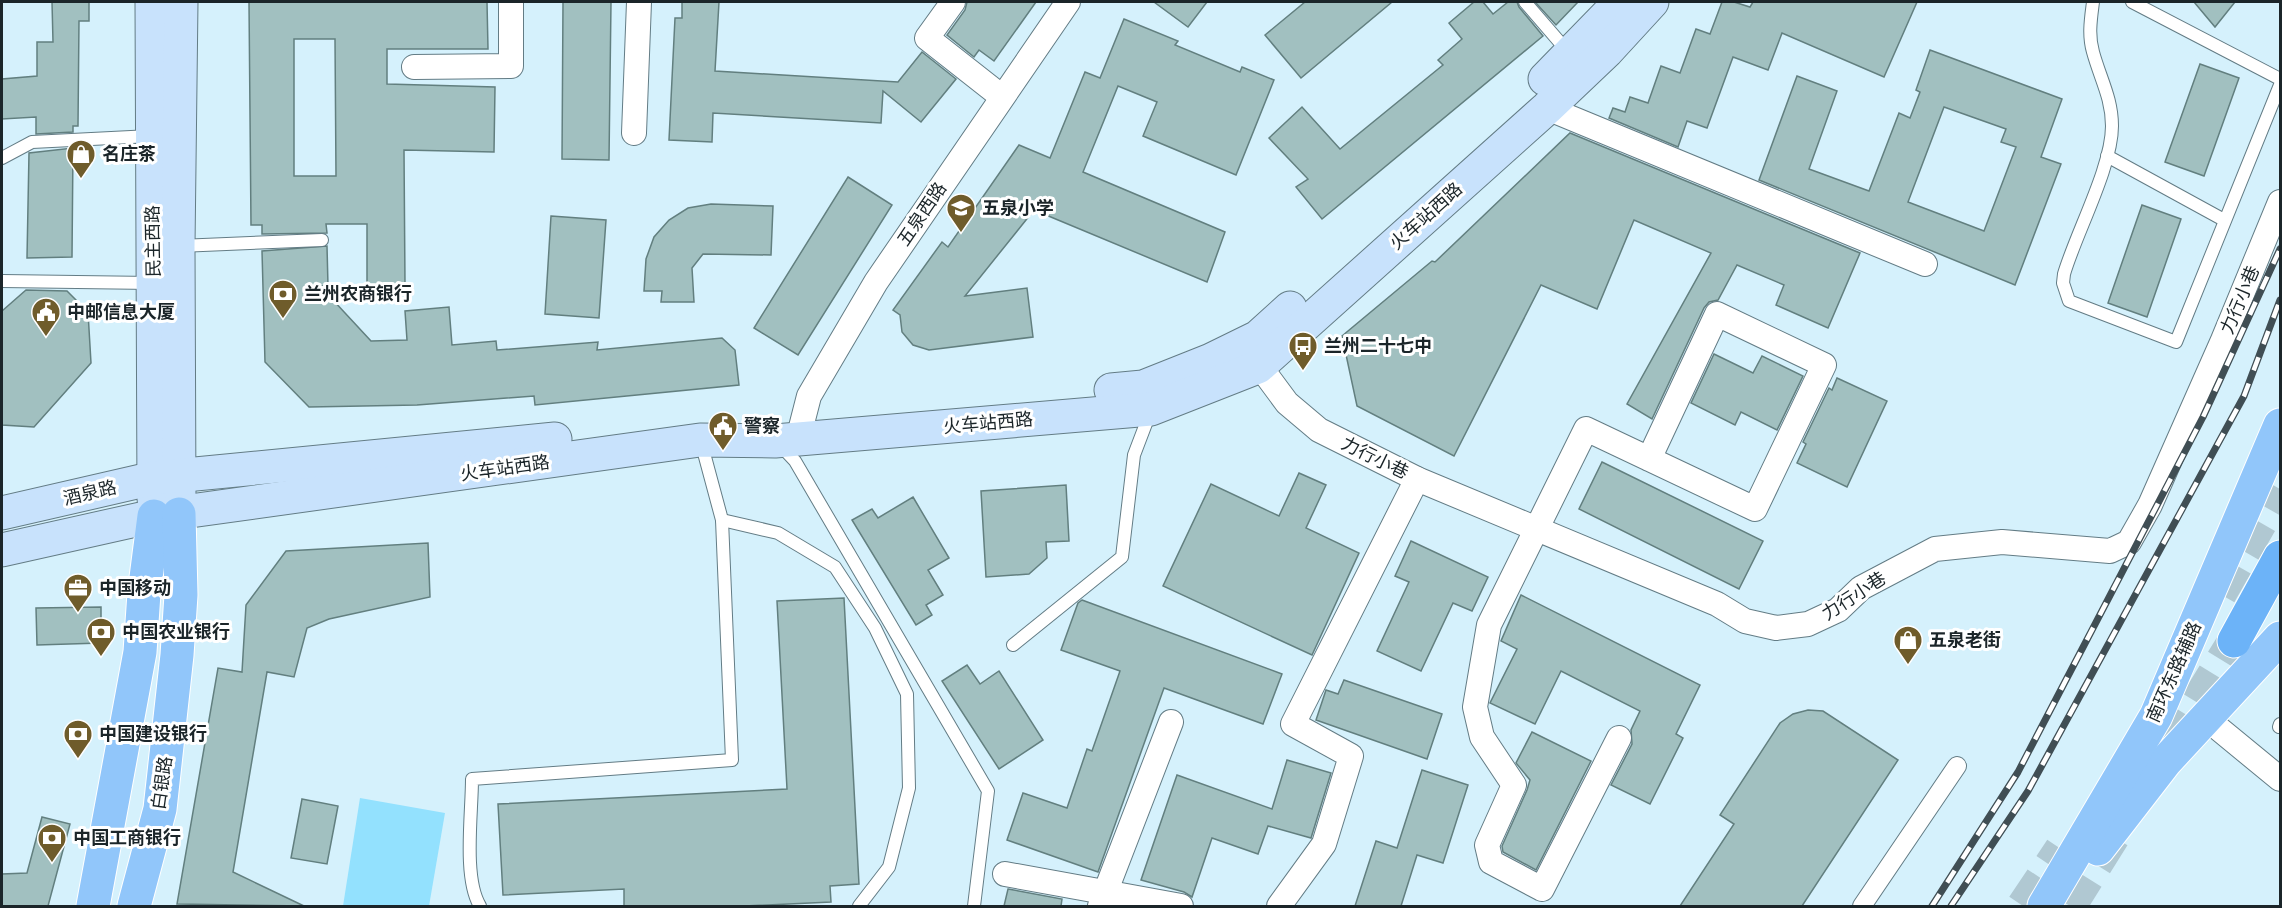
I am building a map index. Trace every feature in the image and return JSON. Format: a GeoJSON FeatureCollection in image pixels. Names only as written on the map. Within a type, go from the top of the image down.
{"type":"FeatureCollection","features":[{"type":"Feature","properties":{"kind":"highway"},"geometry":{"type":"LineString","coordinates":[[2234,641],[2280,557]]}},
{"type":"Feature","properties":{"kind":"main road","name":"民主西路"},"geometry":{"type":"LineString","coordinates":[[152,2],[151,135],[154,283],[166,477]]}},
{"type":"Feature","properties":{"kind":"main road","name":"民主西路"},"geometry":{"type":"LineString","coordinates":[[166,515],[177,246],[181,2]]}},
{"type":"Feature","properties":{"kind":"main road","name":"火车站西路"},"geometry":{"type":"LineString","coordinates":[[166,515],[700,440],[793,432],[1143,387],[1251,355],[1267,329],[1526,98],[1620,2]]}},
{"type":"Feature","properties":{"kind":"main road","name":"火车站西路"},"geometry":{"type":"LineString","coordinates":[[166,477],[1151,409],[1251,355],[1547,108],[1607,51],[1652,2]]}},
{"type":"Feature","properties":{"kind":"main road","name":"南环东路辅路"},"geometry":{"type":"LineString","coordinates":[[2044,906],[2156,716],[2280,425]]}},
{"type":"Feature","properties":{"kind":"main road","name":"酒泉路"},"geometry":{"type":"LineString","coordinates":[[2,513],[166,477]]}},
{"type":"Feature","properties":{"kind":"main road","name":"酒泉路"},"geometry":{"type":"LineString","coordinates":[[2,550],[166,515]]}},
{"type":"Feature","properties":{"kind":"main road"},"geometry":{"type":"LineString","coordinates":[[93,906],[140,652],[144,593],[166,515]]}},
{"type":"Feature","properties":{"kind":"main road","name":"白银路"},"geometry":{"type":"LineString","coordinates":[[134,906],[160,809],[178,643],[181,596],[166,515]]}},
{"type":"Feature","properties":{"kind":"main road"},"geometry":{"type":"LineString","coordinates":[[2052,906],[2166,761],[2280,638]]}},
{"type":"Feature","properties":{"kind":"street"},"geometry":{"type":"LineString","coordinates":[[414,67],[511,66],[511,2]]}},
{"type":"Feature","properties":{"kind":"street"},"geometry":{"type":"LineString","coordinates":[[634,133],[639,2]]}},
{"type":"Feature","properties":{"kind":"street"},"geometry":{"type":"LineString","coordinates":[[953,2],[927,38],[1002,97]]}},
{"type":"Feature","properties":{"kind":"street","name":"五泉西路"},"geometry":{"type":"LineString","coordinates":[[793,432],[809,396],[876,282],[1068,2]]}},
{"type":"Feature","properties":{"kind":"street"},"geometry":{"type":"LineString","coordinates":[[1547,108],[1925,264]]}},
{"type":"Feature","properties":{"kind":"street","name":"力行小巷"},"geometry":{"type":"LineString","coordinates":[[1251,355],[1287,403],[1319,430],[1417,479],[1717,604],[1745,621],[1776,628],[1809,624],[1838,610],[1861,588],[1935,549],[2002,542],[2110,551],[2129,542],[2150,506],[2223,340],[2280,202]]}},
{"type":"Feature","properties":{"kind":"street"},"geometry":{"type":"LineString","coordinates":[[1619,738],[1542,888],[1491,862],[1487,845],[1514,785],[1482,737],[1475,707],[1489,625],[1586,429],[1755,510],[1824,364],[1717,314],[1649,459]]}},
{"type":"Feature","properties":{"kind":"street"},"geometry":{"type":"LineString","coordinates":[[1279,906],[1324,844],[1351,756],[1293,724],[1417,479]]}},
{"type":"Feature","properties":{"kind":"street"},"geometry":{"type":"LineString","coordinates":[[2206,719],[2280,779]]}},
{"type":"Feature","properties":{"kind":"street"},"geometry":{"type":"LineString","coordinates":[[1103,899],[1171,722]]}},
{"type":"Feature","properties":{"kind":"street"},"geometry":{"type":"LineString","coordinates":[[1862,906],[1957,766]]}},
{"type":"Feature","properties":{"kind":"street"},"geometry":{"type":"LineString","coordinates":[[1005,874],[1103,899],[1180,906]]}},
{"type":"Feature","properties":{"kind":"lane"},"geometry":{"type":"LineString","coordinates":[[1525,2],[1570,54]]}},
{"type":"Feature","properties":{"kind":"lane"},"geometry":{"type":"LineString","coordinates":[[2093,2],[2089,26],[2092,51],[2110,101],[2112,129],[2107,156],[2064,274],[2063,283],[2069,301],[2176,342],[2280,85]]}},
{"type":"Feature","properties":{"kind":"lane"},"geometry":{"type":"LineString","coordinates":[[2132,2],[2280,79]]}},
{"type":"Feature","properties":{"kind":"lane"},"geometry":{"type":"LineString","coordinates":[[2,158],[32,142],[151,135]]}},
{"type":"Feature","properties":{"kind":"lane"},"geometry":{"type":"LineString","coordinates":[[2107,156],[2224,220]]}},
{"type":"Feature","properties":{"kind":"lane"},"geometry":{"type":"LineString","coordinates":[[177,246],[322,240]]}},
{"type":"Feature","properties":{"kind":"lane"},"geometry":{"type":"LineString","coordinates":[[2,281],[154,283]]}},
{"type":"Feature","properties":{"kind":"lane"},"geometry":{"type":"LineString","coordinates":[[1013,645],[1122,557],[1134,454],[1151,409]]}},
{"type":"Feature","properties":{"kind":"lane"},"geometry":{"type":"LineString","coordinates":[[793,432],[795,461],[988,791],[974,906]]}},
{"type":"Feature","properties":{"kind":"lane"},"geometry":{"type":"LineString","coordinates":[[480,906],[473,894],[470,877],[472,778],[732,760],[722,520],[700,440]]}},
{"type":"Feature","properties":{"kind":"lane"},"geometry":{"type":"LineString","coordinates":[[722,520],[778,533],[835,567],[875,628],[907,694],[909,788],[889,867],[859,906]]}},
{"type":"Feature","properties":{"kind":"shaded area"},"geometry":{"type":"Polygon","coordinates":[[[360,798],[445,813],[429,906],[343,906],[360,798]]]}},
{"type":"Feature","properties":{"kind":"building"},"geometry":{"type":"Polygon","coordinates":[[[52,2],[89,2],[89,21],[79,21],[78,126],[73,126],[73,132],[36,134],[36,117],[2,119],[2,79],[37,76],[37,42],[53,42],[52,2]]]}},
{"type":"Feature","properties":{"kind":"building"},"geometry":{"type":"Polygon","coordinates":[[[249,2],[487,2],[488,49],[387,49],[387,84],[495,87],[494,152],[404,150],[405,285],[367,286],[367,224],[326,224],[327,233],[262,234],[262,225],[251,225],[249,2]],[[294,39],[294,176],[336,176],[335,39],[294,39]]]}},
{"type":"Feature","properties":{"kind":"building"},"geometry":{"type":"Polygon","coordinates":[[[563,2],[611,2],[609,160],[562,159],[563,2]]]}},
{"type":"Feature","properties":{"kind":"building"},"geometry":{"type":"Polygon","coordinates":[[[682,2],[719,2],[715,71],[898,82],[922,52],[956,79],[921,122],[883,91],[881,123],[713,113],[712,142],[669,140],[675,18],[682,18],[682,2]]]}},
{"type":"Feature","properties":{"kind":"building"},"geometry":{"type":"Polygon","coordinates":[[[967,2],[1036,2],[994,61],[979,50],[974,57],[947,35],[965,10],[967,2]]]}},
{"type":"Feature","properties":{"kind":"building"},"geometry":{"type":"Polygon","coordinates":[[[1154,2],[1207,2],[1188,27],[1154,2]]]}},
{"type":"Feature","properties":{"kind":"building"},"geometry":{"type":"Polygon","coordinates":[[[1305,2],[1392,2],[1301,78],[1265,35],[1305,2]]]}},
{"type":"Feature","properties":{"kind":"building"},"geometry":{"type":"Polygon","coordinates":[[[1474,2],[1483,2],[1493,14],[1508,2],[1517,2],[1543,36],[1322,219],[1296,187],[1308,179],[1269,138],[1302,107],[1340,149],[1443,65],[1438,60],[1462,39],[1449,23],[1474,2]]]}},
{"type":"Feature","properties":{"kind":"building"},"geometry":{"type":"Polygon","coordinates":[[[1535,2],[1578,2],[1556,25],[1535,2]]]}},
{"type":"Feature","properties":{"kind":"building"},"geometry":{"type":"Polygon","coordinates":[[[1722,2],[1734,2],[1750,7],[1753,2],[1917,2],[1884,77],[1782,33],[1768,70],[1733,57],[1707,128],[1687,121],[1678,147],[1609,118],[1613,108],[1625,112],[1630,97],[1648,103],[1661,66],[1680,73],[1696,29],[1710,34],[1722,2]]]}},
{"type":"Feature","properties":{"kind":"building"},"geometry":{"type":"Polygon","coordinates":[[[2194,2],[2235,2],[2215,27],[2194,2]]]}},
{"type":"Feature","properties":{"kind":"building"},"geometry":{"type":"Polygon","coordinates":[[[1124,19],[1178,41],[1175,45],[1240,72],[1242,67],[1274,80],[1236,175],[1143,136],[1157,102],[1118,86],[1083,172],[1225,232],[1207,282],[1034,210],[965,296],[1027,288],[1033,337],[929,350],[913,345],[902,332],[900,315],[893,310],[942,242],[948,247],[1019,145],[1050,158],[1085,72],[1100,78],[1124,19]]]}},
{"type":"Feature","properties":{"kind":"building"},"geometry":{"type":"Polygon","coordinates":[[[1930,50],[2062,99],[2041,157],[2061,164],[2015,285],[1759,180],[1797,76],[1837,91],[1809,169],[1869,191],[1899,113],[1910,118],[1920,92],[1916,90],[1930,50]],[[1944,107],[1908,202],[1984,231],[2016,147],[2001,142],[2006,129],[1944,107]]]}},
{"type":"Feature","properties":{"kind":"building"},"geometry":{"type":"Polygon","coordinates":[[[2200,64],[2239,78],[2204,176],[2165,162],[2200,64]]]}},
{"type":"Feature","properties":{"kind":"building"},"geometry":{"type":"Polygon","coordinates":[[[1570,133],[1860,253],[1828,328],[1776,305],[1784,285],[1737,265],[1718,300],[1709,302],[1704,308],[1652,419],[1627,404],[1711,253],[1634,220],[1597,309],[1541,285],[1454,456],[1357,406],[1342,336],[1432,261],[1435,262],[1570,133]]]}},
{"type":"Feature","properties":{"kind":"building"},"geometry":{"type":"Polygon","coordinates":[[[73,148],[72,257],[27,258],[29,153],[73,148]]]}},
{"type":"Feature","properties":{"kind":"building"},"geometry":{"type":"Polygon","coordinates":[[[848,177],[892,205],[798,355],[754,328],[848,177]]]}},
{"type":"Feature","properties":{"kind":"building"},"geometry":{"type":"Polygon","coordinates":[[[711,204],[773,206],[771,255],[703,254],[692,268],[694,302],[661,302],[662,291],[644,291],[646,259],[654,237],[669,220],[688,208],[711,204]]]}},
{"type":"Feature","properties":{"kind":"building"},"geometry":{"type":"Polygon","coordinates":[[[2142,205],[2181,219],[2147,317],[2108,303],[2142,205]]]}},
{"type":"Feature","properties":{"kind":"building"},"geometry":{"type":"Polygon","coordinates":[[[551,216],[606,220],[599,318],[545,314],[551,216]]]}},
{"type":"Feature","properties":{"kind":"building"},"geometry":{"type":"Polygon","coordinates":[[[327,246],[328,286],[320,286],[371,341],[407,340],[405,311],[449,307],[452,345],[496,341],[497,350],[598,342],[597,350],[722,338],[735,350],[739,385],[535,405],[534,396],[417,405],[309,407],[265,362],[262,251],[327,246]]]}},
{"type":"Feature","properties":{"kind":"building","name":"中邮信息大厦"},"geometry":{"type":"Polygon","coordinates":[[[26,290],[67,291],[88,312],[91,363],[34,427],[2,425],[2,311],[26,290]]]}},
{"type":"Feature","properties":{"kind":"building"},"geometry":{"type":"Polygon","coordinates":[[[1714,354],[1753,373],[1762,356],[1803,376],[1777,430],[1741,412],[1735,425],[1691,403],[1714,354]]]}},
{"type":"Feature","properties":{"kind":"building"},"geometry":{"type":"Polygon","coordinates":[[[1837,378],[1887,401],[1847,487],[1797,463],[1806,444],[1803,442],[1829,388],[1832,390],[1837,378]]]}},
{"type":"Feature","properties":{"kind":"building"},"geometry":{"type":"Polygon","coordinates":[[[1602,462],[1763,541],[1739,589],[1579,509],[1602,462]]]}},
{"type":"Feature","properties":{"kind":"building"},"geometry":{"type":"Polygon","coordinates":[[[1299,473],[1326,485],[1306,528],[1359,553],[1312,655],[1163,586],[1211,484],[1279,516],[1299,473]]]}},
{"type":"Feature","properties":{"kind":"building"},"geometry":{"type":"Polygon","coordinates":[[[1066,485],[1069,541],[1046,542],[1047,558],[1029,574],[986,577],[981,491],[1066,485]]]}},
{"type":"Feature","properties":{"kind":"building"},"geometry":{"type":"Polygon","coordinates":[[[913,497],[949,558],[928,570],[943,595],[926,605],[932,615],[916,625],[852,520],[872,509],[878,518],[913,497]]]}},
{"type":"Feature","properties":{"kind":"building"},"geometry":{"type":"Polygon","coordinates":[[[1411,541],[1488,577],[1472,611],[1453,603],[1421,671],[1377,651],[1409,582],[1395,576],[1411,541]]]}},
{"type":"Feature","properties":{"kind":"building"},"geometry":{"type":"Polygon","coordinates":[[[428,543],[430,597],[329,619],[307,628],[294,677],[267,672],[233,872],[304,906],[177,904],[218,668],[242,672],[246,605],[286,551],[428,543]]]}},
{"type":"Feature","properties":{"kind":"building"},"geometry":{"type":"Polygon","coordinates":[[[1521,595],[1700,685],[1676,734],[1683,738],[1650,804],[1611,785],[1632,744],[1631,730],[1640,711],[1561,671],[1535,724],[1490,703],[1517,649],[1501,641],[1521,595]]]}},
{"type":"Feature","properties":{"kind":"building"},"geometry":{"type":"Polygon","coordinates":[[[844,598],[859,884],[830,886],[831,902],[744,906],[624,906],[624,889],[503,895],[498,804],[787,789],[777,601],[844,598]]]}},
{"type":"Feature","properties":{"kind":"building"},"geometry":{"type":"Polygon","coordinates":[[[1082,600],[1282,674],[1263,724],[1164,688],[1098,872],[1007,840],[1023,793],[1067,808],[1087,749],[1092,751],[1120,671],[1061,650],[1078,603],[1082,600]]]}},
{"type":"Feature","properties":{"kind":"building"},"geometry":{"type":"Polygon","coordinates":[[[101,607],[101,643],[37,645],[36,608],[101,607]]]}},
{"type":"Feature","properties":{"kind":"building"},"geometry":{"type":"Polygon","coordinates":[[[967,665],[980,684],[999,671],[1043,740],[999,769],[942,681],[967,665]]]}},
{"type":"Feature","properties":{"kind":"building"},"geometry":{"type":"Polygon","coordinates":[[[1344,680],[1442,714],[1427,759],[1316,720],[1326,690],[1338,694],[1344,680]]]}},
{"type":"Feature","properties":{"kind":"building"},"geometry":{"type":"Polygon","coordinates":[[[1808,710],[1823,711],[1898,760],[1802,906],[1680,906],[1734,824],[1720,815],[1780,723],[1793,714],[1808,710]]]}},
{"type":"Feature","properties":{"kind":"building"},"geometry":{"type":"Polygon","coordinates":[[[1532,732],[1591,761],[1536,870],[1503,852],[1502,846],[1530,780],[1516,763],[1532,732]]]}},
{"type":"Feature","properties":{"kind":"building"},"geometry":{"type":"Polygon","coordinates":[[[1287,760],[1331,773],[1311,838],[1268,826],[1258,854],[1212,838],[1192,897],[1184,892],[1141,880],[1177,775],[1272,809],[1287,760]]]}},
{"type":"Feature","properties":{"kind":"building"},"geometry":{"type":"Polygon","coordinates":[[[1422,770],[1468,785],[1443,863],[1417,855],[1401,906],[1355,906],[1376,841],[1397,848],[1422,770]]]}},
{"type":"Feature","properties":{"kind":"building"},"geometry":{"type":"Polygon","coordinates":[[[302,799],[338,806],[327,864],[291,858],[302,799]]]}},
{"type":"Feature","properties":{"kind":"building"},"geometry":{"type":"Polygon","coordinates":[[[42,817],[70,824],[48,906],[2,906],[2,874],[27,873],[42,817]]]}},
{"type":"Feature","properties":{"kind":"building"},"geometry":{"type":"Polygon","coordinates":[[[1008,889],[1062,899],[1061,906],[1004,906],[1008,889]]]}},
{"type":"Feature","properties":{"kind":"tunnel"},"geometry":{"type":"LineString","coordinates":[[2220,594],[2280,489]]}},
{"type":"Feature","properties":{"kind":"tunnel"},"geometry":{"type":"LineString","coordinates":[[2171,744],[2234,641]]}},
{"type":"Feature","properties":{"kind":"tunnel"},"geometry":{"type":"LineString","coordinates":[[2070,906],[2120,826]]}},
{"type":"Feature","properties":{"kind":"tunnel"},"geometry":{"type":"LineString","coordinates":[[2023,906],[2061,849]]}},
{"type":"Feature","properties":{"kind":"railway"},"geometry":{"type":"LineString","coordinates":[[1932,906],[2018,772],[2203,417],[2280,249]]}},
{"type":"Feature","properties":{"kind":"railway"},"geometry":{"type":"LineString","coordinates":[[1951,906],[2028,791],[2244,396],[2280,300]]}},
{"type":"Feature","properties":{"kind":"place","name":"名庄茶"},"geometry":{"type":"Point","coordinates":[81,180]}},
{"type":"Feature","properties":{"kind":"place","name":"五泉小学"},"geometry":{"type":"Point","coordinates":[961,234]}},
{"type":"Feature","properties":{"kind":"place","name":"兰州农商银行"},"geometry":{"type":"Point","coordinates":[283,320]}},
{"type":"Feature","properties":{"kind":"place","name":"中邮信息大厦"},"geometry":{"type":"Point","coordinates":[46,338]}},
{"type":"Feature","properties":{"kind":"place","name":"兰州二十七中"},"geometry":{"type":"Point","coordinates":[1303,372]}},
{"type":"Feature","properties":{"kind":"place","name":"警察"},"geometry":{"type":"Point","coordinates":[723,452]}},
{"type":"Feature","properties":{"kind":"place","name":"中国移动"},"geometry":{"type":"Point","coordinates":[78,614]}},
{"type":"Feature","properties":{"kind":"place","name":"中国农业银行"},"geometry":{"type":"Point","coordinates":[101,658]}},
{"type":"Feature","properties":{"kind":"place","name":"五泉老街"},"geometry":{"type":"Point","coordinates":[1908,666]}},
{"type":"Feature","properties":{"kind":"place","name":"中国建设银行"},"geometry":{"type":"Point","coordinates":[78,760]}},
{"type":"Feature","properties":{"kind":"place","name":"中国工商银行"},"geometry":{"type":"Point","coordinates":[52,864]}}]}
